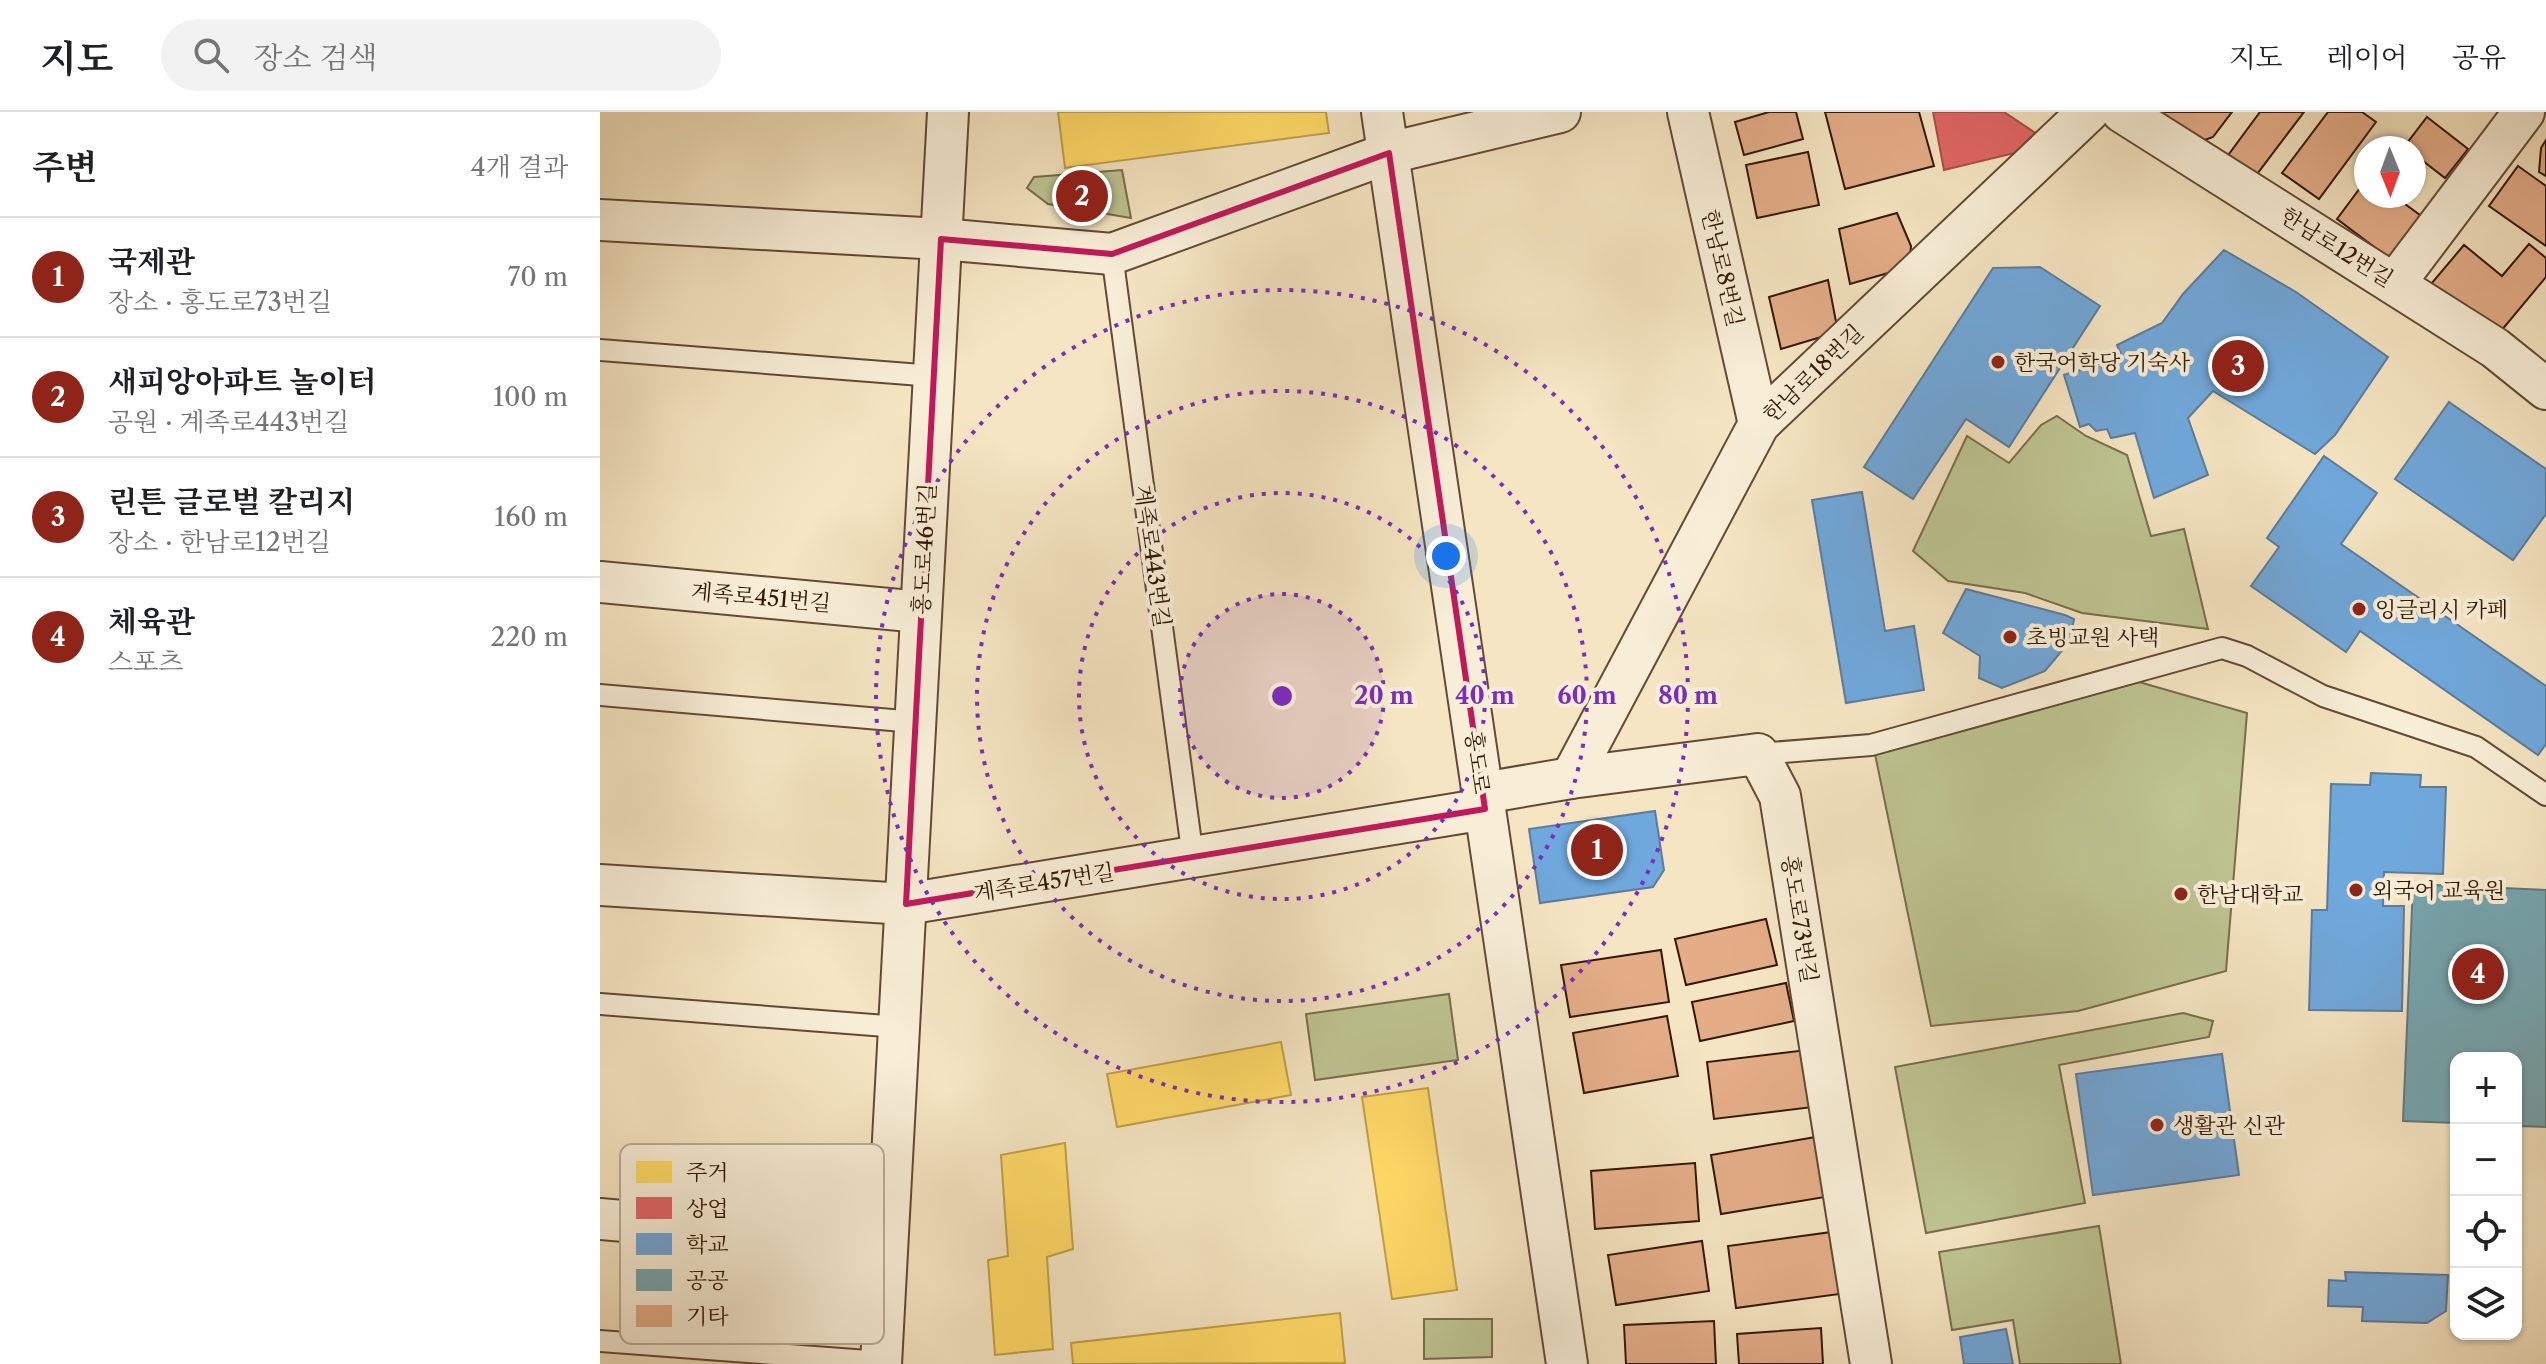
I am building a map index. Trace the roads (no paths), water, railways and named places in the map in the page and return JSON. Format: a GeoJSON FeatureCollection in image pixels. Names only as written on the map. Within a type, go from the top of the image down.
{"type":"FeatureCollection","features":[{"type":"Feature","properties":{"kind":"street","name":"홍도로46번길"},"geometry":{"type":"LineString","coordinates":[[884,1304],[948,112]]}},
{"type":"Feature","properties":{"kind":"street","name":"홍도로"},"geometry":{"type":"LineString","coordinates":[[1382,112],[1567,1364]]}},
{"type":"Feature","properties":{"kind":"street"},"geometry":{"type":"LineString","coordinates":[[600,220],[941,239],[1112,254],[1389,153],[1560,112]]}},
{"type":"Feature","properties":{"kind":"street","name":"한남로8번길"},"geometry":{"type":"LineString","coordinates":[[1688,112],[1759,424]]}},
{"type":"Feature","properties":{"kind":"street","name":"한남로18번길"},"geometry":{"type":"LineString","coordinates":[[1571,778],[1759,424],[2088,112]]}},
{"type":"Feature","properties":{"kind":"street","name":"한남로12번길"},"geometry":{"type":"LineString","coordinates":[[2122,112],[2495,348],[2546,389]]}},
{"type":"Feature","properties":{"kind":"street"},"geometry":{"type":"LineString","coordinates":[[2395,283],[2524,112]]}},
{"type":"Feature","properties":{"kind":"street","name":"계족로451번길"},"geometry":{"type":"LineString","coordinates":[[600,582],[921,612]]}},
{"type":"Feature","properties":{"kind":"street"},"geometry":{"type":"LineString","coordinates":[[1484,801],[1571,778],[1758,754]]}},
{"type":"Feature","properties":{"kind":"street","name":"홍도로73번길"},"geometry":{"type":"LineString","coordinates":[[1758,754],[1780,796],[1871,1364]]}},
{"type":"Feature","properties":{"kind":"street","name":"계족로457번길"},"geometry":{"type":"LineString","coordinates":[[600,885],[906,904],[1193,858],[1484,801]]}},
{"type":"Feature","properties":{"kind":"street"},"geometry":{"type":"LineString","coordinates":[[600,1219],[620,1221]]}},
{"type":"Feature","properties":{"kind":"lane","name":"계족로443번길"},"geometry":{"type":"LineString","coordinates":[[1112,254],[1193,858]]}},
{"type":"Feature","properties":{"kind":"lane"},"geometry":{"type":"LineString","coordinates":[[600,350],[934,376]]}},
{"type":"Feature","properties":{"kind":"lane"},"geometry":{"type":"LineString","coordinates":[[1758,754],[1871,745],[2222,648],[2247,656],[2323,696],[2476,747],[2546,795]]}},
{"type":"Feature","properties":{"kind":"lane"},"geometry":{"type":"LineString","coordinates":[[600,695],[915,722]]}},
{"type":"Feature","properties":{"kind":"lane"},"geometry":{"type":"LineString","coordinates":[[600,1004],[899,1027]]}},
{"type":"Feature","properties":{"kind":"lane"},"geometry":{"type":"LineString","coordinates":[[600,1341],[620,1343]]}},
{"type":"Feature","properties":{"kind":"lane"},"geometry":{"type":"LineString","coordinates":[[638,1344],[881,1363]]}},
{"type":"Feature","properties":{"kind":"place","name":"새피앙아파트 놀이터"},"geometry":{"type":"Point","coordinates":[1082,196]}},
{"type":"Feature","properties":{"kind":"place","name":"한국어학당 기숙사"},"geometry":{"type":"Point","coordinates":[1998,362]}},
{"type":"Feature","properties":{"kind":"place","name":"린튼 글로벌 칼리지"},"geometry":{"type":"Point","coordinates":[2238,366]}},
{"type":"Feature","properties":{"kind":"place","name":"잉글리시 카페"},"geometry":{"type":"Point","coordinates":[2359,609]}},
{"type":"Feature","properties":{"kind":"place","name":"초빙교원 사택"},"geometry":{"type":"Point","coordinates":[2010,637]}},
{"type":"Feature","properties":{"kind":"place","name":"국제관"},"geometry":{"type":"Point","coordinates":[1597,850]}},
{"type":"Feature","properties":{"kind":"place","name":"외국어 교육원"},"geometry":{"type":"Point","coordinates":[2356,890]}},
{"type":"Feature","properties":{"kind":"place","name":"한남대학교"},"geometry":{"type":"Point","coordinates":[2181,894]}},
{"type":"Feature","properties":{"kind":"place","name":"체육관"},"geometry":{"type":"Point","coordinates":[2478,974]}},
{"type":"Feature","properties":{"kind":"place","name":"생활관 신관"},"geometry":{"type":"Point","coordinates":[2157,1125]}}]}
